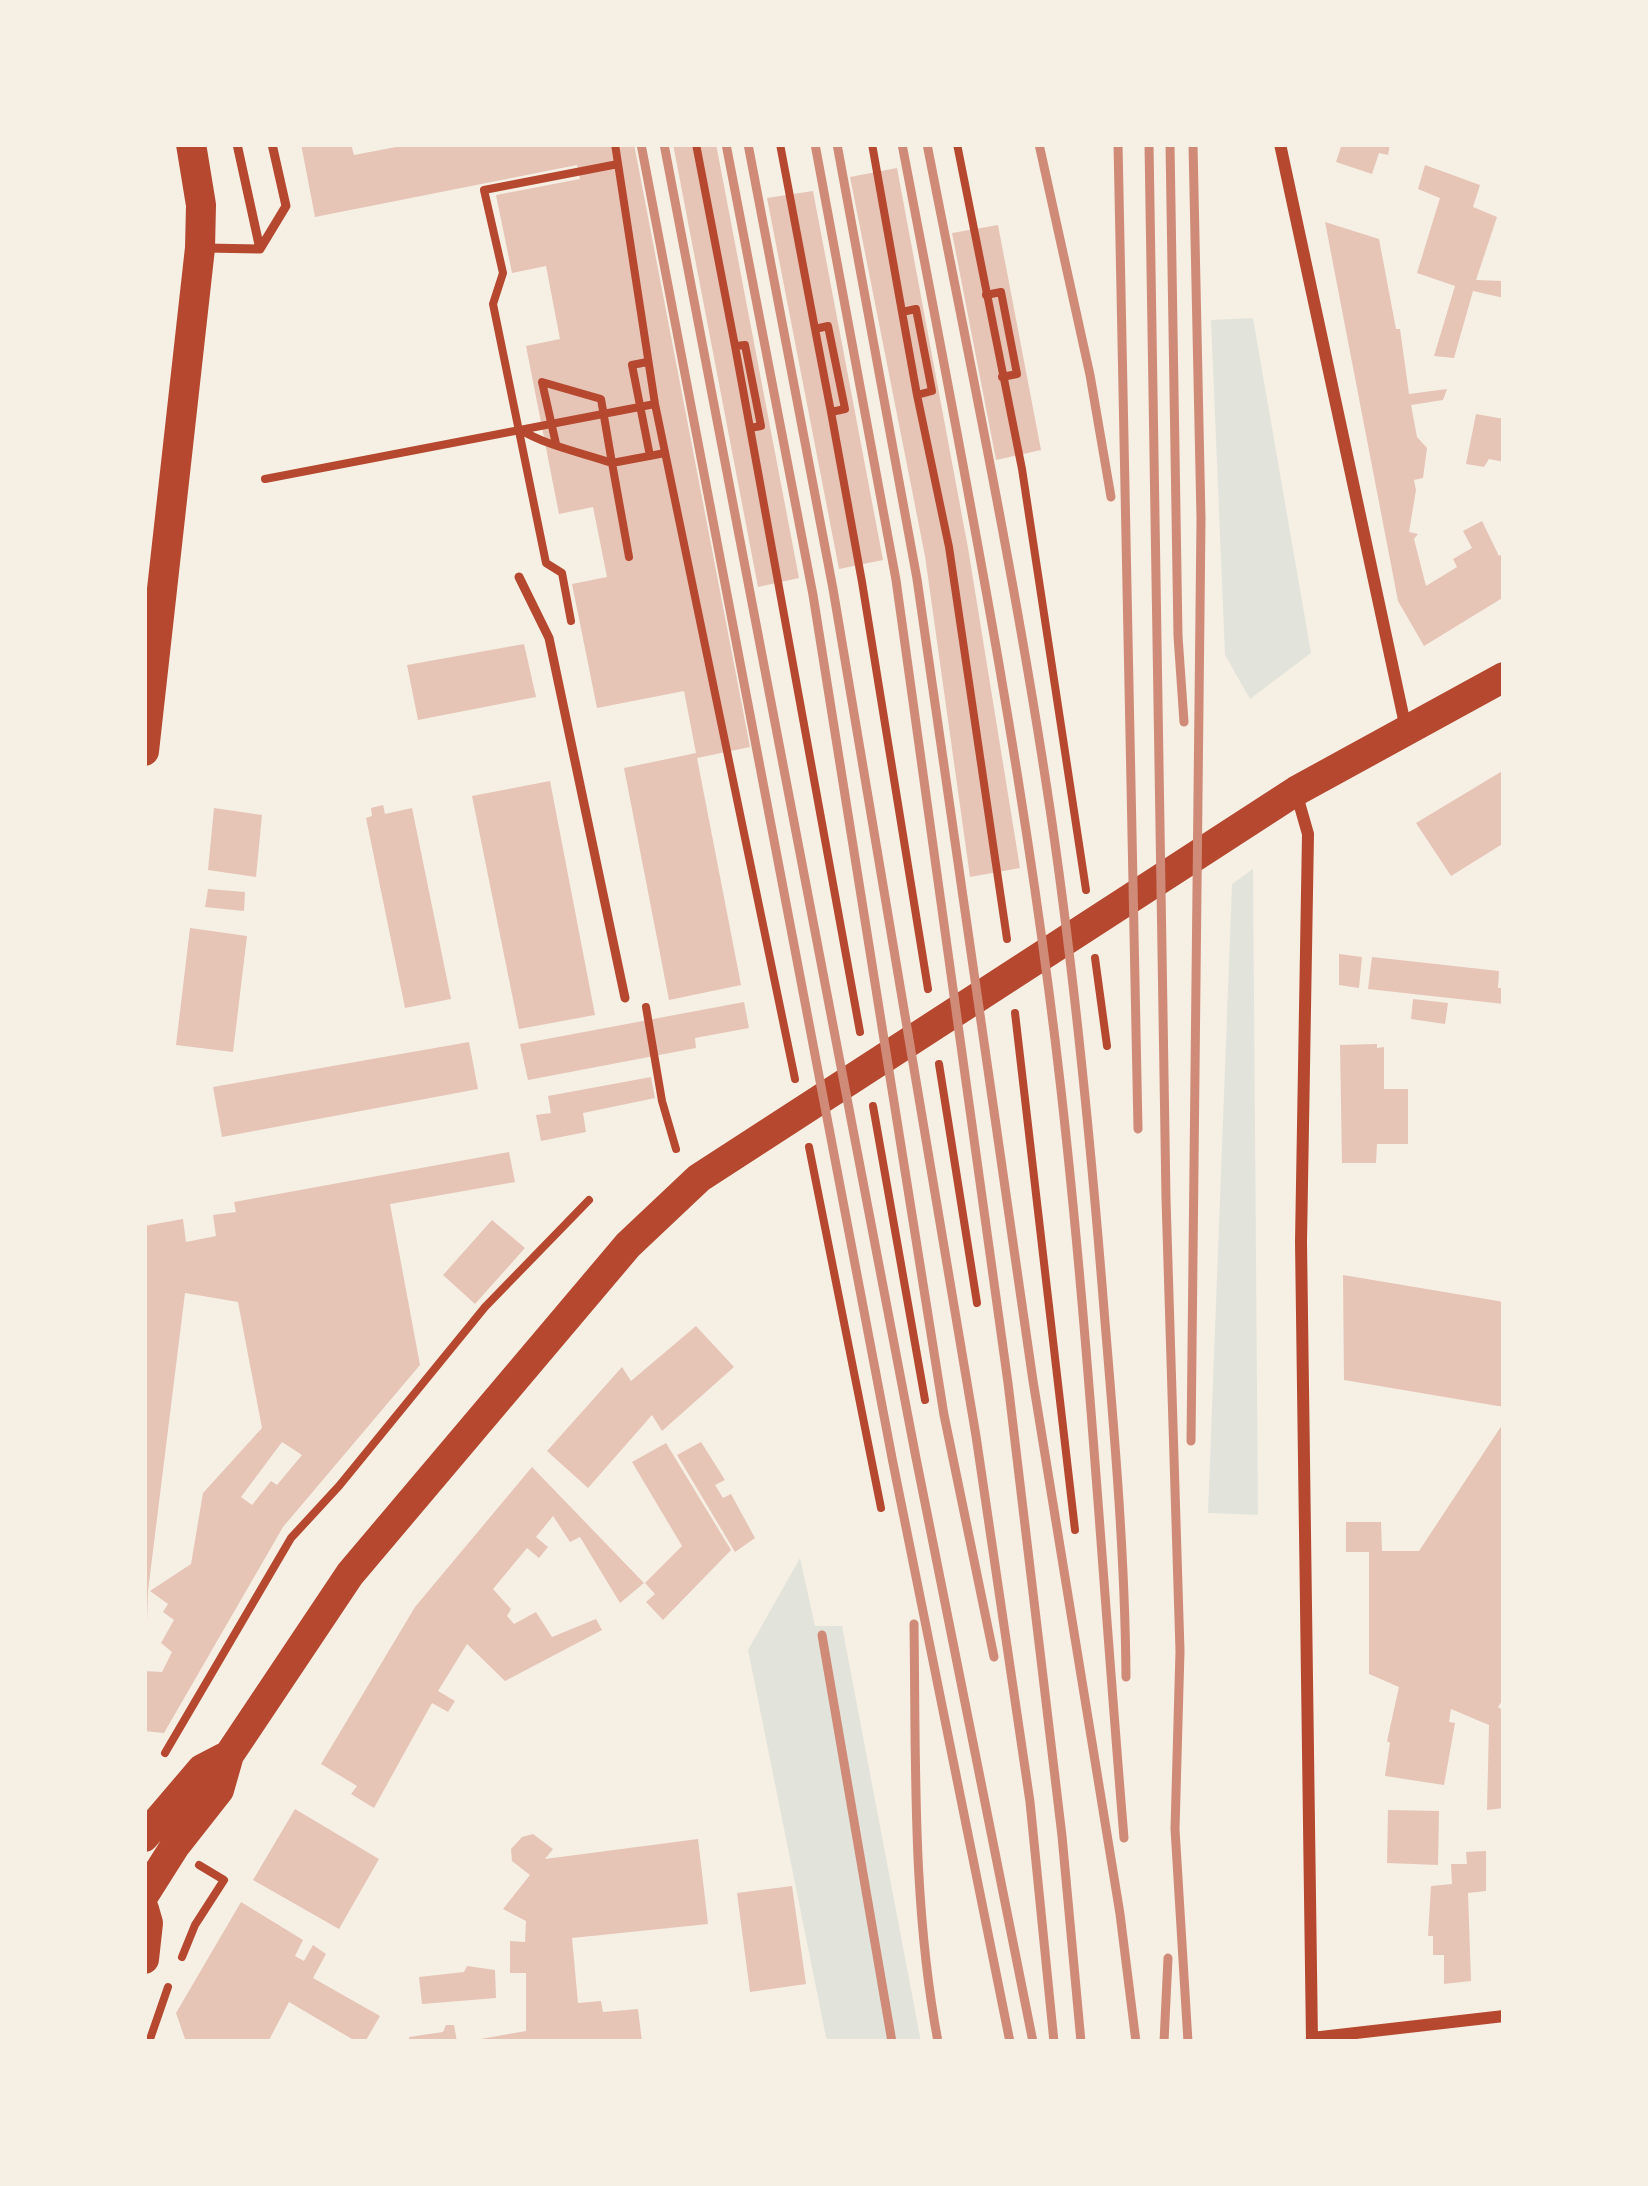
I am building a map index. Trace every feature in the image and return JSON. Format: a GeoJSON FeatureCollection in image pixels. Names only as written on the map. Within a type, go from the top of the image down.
{"type":"FeatureCollection","features":[{"type":"Feature","properties":{"kind":"main road"},"geometry":{"type":"LineString","coordinates":[[144,751],[200,248],[201,205],[191,144]]}},
{"type":"Feature","properties":{"kind":"main road"},"geometry":{"type":"LineString","coordinates":[[144,1894],[219,1790],[229,1755],[350,1574],[628,1245],[699,1178],[1296,791],[1504,676]]}},
{"type":"Feature","properties":{"kind":"main road"},"geometry":{"type":"LineString","coordinates":[[144,1837],[202,1769],[229,1755]]}},
{"type":"Feature","properties":{"kind":"main road"},"geometry":{"type":"LineString","coordinates":[[144,1910],[148,1923],[144,1959]]}},
{"type":"Feature","properties":{"kind":"street"},"geometry":{"type":"LineString","coordinates":[[1280,144],[1407,732]]}},
{"type":"Feature","properties":{"kind":"street"},"geometry":{"type":"LineString","coordinates":[[1296,791],[1307,834],[1301,1242],[1312,2040],[1504,2016]]}},
{"type":"Feature","properties":{"kind":"lane"},"geometry":{"type":"LineString","coordinates":[[237,144],[260,249]]}},
{"type":"Feature","properties":{"kind":"lane"},"geometry":{"type":"LineString","coordinates":[[260,249],[286,206],[272,144]]}},
{"type":"Feature","properties":{"kind":"lane"},"geometry":{"type":"LineString","coordinates":[[200,248],[260,249]]}},
{"type":"Feature","properties":{"kind":"lane"},"geometry":{"type":"LineString","coordinates":[[519,577],[549,638],[625,998]]}},
{"type":"Feature","properties":{"kind":"path"},"geometry":{"type":"LineString","coordinates":[[615,144],[655,404],[799,1098]]}},
{"type":"Feature","properties":{"kind":"path"},"geometry":{"type":"LineString","coordinates":[[696,144],[864,1054]]}},
{"type":"Feature","properties":{"kind":"path"},"geometry":{"type":"LineString","coordinates":[[781,144],[862,582],[928,996]]}},
{"type":"Feature","properties":{"kind":"path"},"geometry":{"type":"LineString","coordinates":[[872,144],[949,547],[1008,952]]}},
{"type":"Feature","properties":{"kind":"path"},"geometry":{"type":"LineString","coordinates":[[957,144],[1022,469],[1086,892]]}},
{"type":"Feature","properties":{"kind":"path"},"geometry":{"type":"LineString","coordinates":[[574,633],[562,573],[546,563],[518,428],[493,304],[503,273],[484,190],[618,164]]}},
{"type":"Feature","properties":{"kind":"path"},"geometry":{"type":"LineString","coordinates":[[986,295],[1001,292],[1017,374],[1001,377]]}},
{"type":"Feature","properties":{"kind":"path"},"geometry":{"type":"LineString","coordinates":[[902,312],[916,309],[932,391],[917,395]]}},
{"type":"Feature","properties":{"kind":"path"},"geometry":{"type":"LineString","coordinates":[[647,362],[632,365],[650,456]]}},
{"type":"Feature","properties":{"kind":"path"},"geometry":{"type":"LineString","coordinates":[[556,444],[542,382],[601,399],[629,557]]}},
{"type":"Feature","properties":{"kind":"path"},"geometry":{"type":"LineString","coordinates":[[266,479],[655,404]]}},
{"type":"Feature","properties":{"kind":"path"},"geometry":{"type":"LineString","coordinates":[[518,428],[545,445],[556,444],[612,464],[665,453]]}},
{"type":"Feature","properties":{"kind":"path"},"geometry":{"type":"LineString","coordinates":[[1092,936],[1107,1046]]}},
{"type":"Feature","properties":{"kind":"path"},"geometry":{"type":"LineString","coordinates":[[1014,999],[1076,1530]]}},
{"type":"Feature","properties":{"kind":"path"},"geometry":{"type":"LineString","coordinates":[[936,1043],[976,1303]]}},
{"type":"Feature","properties":{"kind":"path"},"geometry":{"type":"LineString","coordinates":[[659,1076],[676,1149]]}},
{"type":"Feature","properties":{"kind":"path"},"geometry":{"type":"LineString","coordinates":[[872,1100],[925,1400]]}},
{"type":"Feature","properties":{"kind":"path"},"geometry":{"type":"LineString","coordinates":[[808,1144],[881,1508]]}},
{"type":"Feature","properties":{"kind":"path"},"geometry":{"type":"LineString","coordinates":[[156,1768],[291,1538],[485,1306],[589,1200]]}},
{"type":"Feature","properties":{"kind":"path"},"geometry":{"type":"LineString","coordinates":[[149,2042],[160,2003],[195,1925],[224,1880],[193,1861]]}},
{"type":"Feature","properties":{"kind":"shaded area"},"geometry":{"type":"Polygon","coordinates":[[[1253,318],[1311,653],[1250,699],[1225,655],[1211,320],[1253,318]]]}},
{"type":"Feature","properties":{"kind":"shaded area"},"geometry":{"type":"Polygon","coordinates":[[[1253,869],[1258,1515],[1208,1513],[1232,884],[1253,869]]]}},
{"type":"Feature","properties":{"kind":"shaded area"},"geometry":{"type":"Polygon","coordinates":[[[800,1558],[815,1626],[842,1626],[921,2042],[827,2042],[748,1650],[800,1558]]]}},
{"type":"Feature","properties":{"kind":"building"},"geometry":{"type":"Polygon","coordinates":[[[301,144],[351,144],[354,155],[412,144],[634,144],[750,747],[697,758],[741,985],[669,1000],[624,768],[696,753],[684,691],[597,708],[572,584],[607,577],[593,507],[559,514],[526,346],[560,339],[546,266],[512,273],[496,195],[580,179],[577,165],[315,217],[301,144]]]}},
{"type":"Feature","properties":{"kind":"building"},"geometry":{"type":"Polygon","coordinates":[[[673,144],[716,144],[799,578],[758,587],[673,144]]]}},
{"type":"Feature","properties":{"kind":"building"},"geometry":{"type":"Polygon","coordinates":[[[1342,144],[1390,144],[1388,155],[1379,153],[1372,174],[1336,162],[1342,144]]]}},
{"type":"Feature","properties":{"kind":"building"},"geometry":{"type":"Polygon","coordinates":[[[1425,165],[1480,185],[1473,207],[1497,217],[1476,280],[1504,281],[1504,298],[1473,291],[1454,358],[1434,356],[1455,286],[1417,273],[1440,198],[1418,189],[1425,165]]]}},
{"type":"Feature","properties":{"kind":"building"},"geometry":{"type":"Polygon","coordinates":[[[897,168],[968,548],[1020,868],[970,877],[925,556],[850,177],[897,168]]]}},
{"type":"Feature","properties":{"kind":"building"},"geometry":{"type":"Polygon","coordinates":[[[813,191],[883,560],[839,569],[767,198],[813,191]]]}},
{"type":"Feature","properties":{"kind":"building"},"geometry":{"type":"Polygon","coordinates":[[[1325,222],[1379,239],[1409,394],[1447,389],[1443,400],[1411,405],[1417,437],[1427,448],[1423,478],[1414,480],[1409,532],[1418,534],[1414,539],[1426,586],[1457,567],[1453,559],[1472,548],[1463,531],[1482,521],[1499,556],[1504,553],[1504,597],[1424,646],[1398,601],[1325,222]]]}},
{"type":"Feature","properties":{"kind":"building"},"geometry":{"type":"Polygon","coordinates":[[[998,225],[1041,450],[996,460],[952,233],[998,225]]]}},
{"type":"Feature","properties":{"kind":"building"},"geometry":{"type":"Polygon","coordinates":[[[1476,414],[1504,419],[1504,462],[1489,459],[1484,467],[1466,464],[1476,414]]]}},
{"type":"Feature","properties":{"kind":"building"},"geometry":{"type":"Polygon","coordinates":[[[524,644],[536,697],[418,720],[407,665],[524,644]]]}},
{"type":"Feature","properties":{"kind":"building"},"geometry":{"type":"Polygon","coordinates":[[[1504,770],[1504,843],[1451,876],[1416,823],[1504,770]]]}},
{"type":"Feature","properties":{"kind":"building"},"geometry":{"type":"Polygon","coordinates":[[[550,781],[595,1015],[519,1029],[472,796],[550,781]]]}},
{"type":"Feature","properties":{"kind":"building"},"geometry":{"type":"Polygon","coordinates":[[[383,805],[385,814],[412,808],[451,999],[405,1008],[366,818],[372,816],[371,808],[383,805]]]}},
{"type":"Feature","properties":{"kind":"building"},"geometry":{"type":"Polygon","coordinates":[[[214,808],[262,815],[256,877],[208,870],[214,808]]]}},
{"type":"Feature","properties":{"kind":"building"},"geometry":{"type":"Polygon","coordinates":[[[208,889],[245,892],[244,911],[205,907],[208,889]]]}},
{"type":"Feature","properties":{"kind":"building"},"geometry":{"type":"Polygon","coordinates":[[[190,928],[247,936],[233,1052],[176,1045],[190,928]]]}},
{"type":"Feature","properties":{"kind":"building"},"geometry":{"type":"Polygon","coordinates":[[[1339,954],[1362,957],[1359,988],[1339,985],[1339,954]]]}},
{"type":"Feature","properties":{"kind":"building"},"geometry":{"type":"Polygon","coordinates":[[[1372,957],[1499,971],[1504,1004],[1368,989],[1372,957]]]}},
{"type":"Feature","properties":{"kind":"building"},"geometry":{"type":"Polygon","coordinates":[[[1413,999],[1448,1003],[1445,1024],[1411,1019],[1413,999]]]}},
{"type":"Feature","properties":{"kind":"building"},"geometry":{"type":"Polygon","coordinates":[[[744,1002],[749,1028],[695,1038],[696,1048],[528,1080],[520,1044],[744,1002]]]}},
{"type":"Feature","properties":{"kind":"building"},"geometry":{"type":"Polygon","coordinates":[[[469,1042],[478,1089],[222,1137],[213,1087],[469,1042]]]}},
{"type":"Feature","properties":{"kind":"building"},"geometry":{"type":"Polygon","coordinates":[[[1377,1044],[1377,1048],[1384,1047],[1384,1089],[1408,1089],[1408,1144],[1377,1144],[1376,1163],[1342,1163],[1340,1045],[1377,1044]]]}},
{"type":"Feature","properties":{"kind":"building"},"geometry":{"type":"Polygon","coordinates":[[[651,1077],[655,1098],[583,1113],[586,1132],[541,1141],[536,1115],[551,1113],[548,1096],[651,1077]]]}},
{"type":"Feature","properties":{"kind":"building"},"geometry":{"type":"Polygon","coordinates":[[[509,1152],[515,1182],[390,1204],[420,1365],[283,1527],[164,1733],[144,1731],[144,1671],[162,1672],[172,1652],[161,1643],[174,1620],[163,1612],[168,1604],[150,1591],[191,1564],[203,1493],[262,1428],[238,1302],[185,1293],[144,1622],[144,1226],[183,1219],[186,1242],[216,1236],[213,1215],[236,1212],[234,1202],[509,1152]],[[282,1442],[241,1497],[252,1505],[302,1455],[282,1442]]]}},
{"type":"Feature","properties":{"kind":"building"},"geometry":{"type":"Polygon","coordinates":[[[492,1220],[525,1248],[475,1304],[443,1275],[492,1220]]]}},
{"type":"Feature","properties":{"kind":"building"},"geometry":{"type":"Polygon","coordinates":[[[1343,1275],[1504,1302],[1504,1407],[1344,1380],[1343,1275]]]}},
{"type":"Feature","properties":{"kind":"building"},"geometry":{"type":"Polygon","coordinates":[[[696,1326],[734,1367],[662,1431],[652,1415],[588,1488],[547,1451],[622,1367],[631,1381],[696,1326]]]}},
{"type":"Feature","properties":{"kind":"building"},"geometry":{"type":"Polygon","coordinates":[[[1504,1422],[1504,1698],[1498,1707],[1504,1711],[1504,1808],[1487,1810],[1489,1725],[1451,1709],[1449,1722],[1455,1723],[1444,1785],[1385,1776],[1399,1687],[1369,1674],[1369,1552],[1346,1552],[1346,1522],[1381,1522],[1382,1551],[1419,1551],[1504,1422]]]}},
{"type":"Feature","properties":{"kind":"building"},"geometry":{"type":"Polygon","coordinates":[[[701,1442],[725,1480],[715,1485],[723,1498],[731,1494],[755,1538],[735,1552],[677,1455],[701,1442]]]}},
{"type":"Feature","properties":{"kind":"building"},"geometry":{"type":"Polygon","coordinates":[[[666,1443],[731,1550],[663,1620],[646,1602],[655,1594],[645,1583],[682,1546],[632,1462],[666,1443]]]}},
{"type":"Feature","properties":{"kind":"building"},"geometry":{"type":"Polygon","coordinates":[[[532,1467],[644,1583],[620,1603],[580,1537],[570,1542],[553,1516],[536,1537],[548,1547],[539,1558],[527,1548],[493,1589],[511,1609],[507,1616],[514,1624],[536,1612],[552,1637],[596,1619],[602,1630],[505,1681],[467,1644],[438,1691],[455,1701],[448,1712],[432,1703],[374,1808],[351,1794],[357,1786],[321,1764],[415,1607],[532,1467]]]}},
{"type":"Feature","properties":{"kind":"building"},"geometry":{"type":"Polygon","coordinates":[[[295,1809],[379,1859],[339,1929],[253,1880],[295,1809]]]}},
{"type":"Feature","properties":{"kind":"building"},"geometry":{"type":"Polygon","coordinates":[[[1388,1810],[1439,1811],[1438,1865],[1387,1863],[1388,1810]]]}},
{"type":"Feature","properties":{"kind":"building"},"geometry":{"type":"Polygon","coordinates":[[[533,1834],[553,1849],[545,1859],[698,1839],[708,1924],[572,1938],[578,2003],[601,2001],[603,2012],[638,2009],[642,2042],[463,2042],[526,2031],[526,1973],[510,1973],[510,1941],[525,1942],[526,1921],[503,1909],[530,1875],[512,1861],[511,1849],[522,1837],[533,1834]]]}},
{"type":"Feature","properties":{"kind":"building"},"geometry":{"type":"Polygon","coordinates":[[[1486,1851],[1486,1891],[1468,1893],[1471,1981],[1444,1984],[1444,1955],[1433,1955],[1433,1936],[1428,1936],[1431,1886],[1452,1884],[1451,1864],[1467,1864],[1466,1852],[1486,1851]]]}},
{"type":"Feature","properties":{"kind":"building"},"geometry":{"type":"Polygon","coordinates":[[[792,1886],[806,1984],[750,1992],[737,1893],[792,1886]]]}},
{"type":"Feature","properties":{"kind":"building"},"geometry":{"type":"Polygon","coordinates":[[[241,1902],[303,1940],[295,1956],[304,1961],[313,1945],[326,1954],[313,1978],[380,2016],[365,2042],[357,2042],[289,2002],[268,2042],[186,2042],[176,2013],[241,1902]]]}},
{"type":"Feature","properties":{"kind":"building"},"geometry":{"type":"Polygon","coordinates":[[[467,1966],[495,1970],[496,1998],[422,2004],[419,1977],[464,1972],[467,1966]]]}},
{"type":"Feature","properties":{"kind":"building"},"geometry":{"type":"Polygon","coordinates":[[[446,2025],[454,2025],[457,2042],[410,2042],[409,2037],[443,2032],[446,2025]]]}},
{"type":"Feature","properties":{"kind":"railway"},"geometry":{"type":"LineString","coordinates":[[641,144],[893,1463],[1010,2042]]}},
{"type":"Feature","properties":{"kind":"railway"},"geometry":{"type":"LineString","coordinates":[[664,144],[1033,2042]]}},
{"type":"Feature","properties":{"kind":"railway"},"geometry":{"type":"LineString","coordinates":[[726,144],[813,595],[944,1415],[994,1657]]}},
{"type":"Feature","properties":{"kind":"railway"},"geometry":{"type":"LineString","coordinates":[[748,144],[833,589],[976,1436],[1030,1802],[1054,2042]]}},
{"type":"Feature","properties":{"kind":"railway"},"geometry":{"type":"LineString","coordinates":[[815,144],[896,580],[1008,1383],[1062,1836],[1081,2042]]}},
{"type":"Feature","properties":{"kind":"railway"},"geometry":{"type":"LineString","coordinates":[[837,144],[917,579],[1033,1381],[1120,1914],[1136,2042]]}},
{"type":"Feature","properties":{"kind":"railway"},"geometry":{"type":"LineString","coordinates":[[902,144],[990,616],[1046,971],[1080,1276],[1124,1838]]}},
{"type":"Feature","properties":{"kind":"railway"},"geometry":{"type":"LineString","coordinates":[[927,144],[1020,627],[1065,922],[1088,1122],[1112,1411],[1126,1677]]}},
{"type":"Feature","properties":{"kind":"railway"},"geometry":{"type":"LineString","coordinates":[[1039,144],[1090,375],[1111,497]]}},
{"type":"Feature","properties":{"kind":"railway"},"geometry":{"type":"LineString","coordinates":[[1118,144],[1138,1129]]}},
{"type":"Feature","properties":{"kind":"railway"},"geometry":{"type":"LineString","coordinates":[[1149,144],[1166,1199],[1180,1651],[1175,1829],[1188,2042]]}},
{"type":"Feature","properties":{"kind":"railway"},"geometry":{"type":"LineString","coordinates":[[1170,144],[1178,636],[1184,722]]}},
{"type":"Feature","properties":{"kind":"railway"},"geometry":{"type":"LineString","coordinates":[[1191,1441],[1201,519],[1193,144]]}},
{"type":"Feature","properties":{"kind":"railway"},"geometry":{"type":"LineString","coordinates":[[914,1624],[920,1886],[938,2042]]}},
{"type":"Feature","properties":{"kind":"railway"},"geometry":{"type":"LineString","coordinates":[[822,1635],[892,2042]]}},
{"type":"Feature","properties":{"kind":"railway"},"geometry":{"type":"LineString","coordinates":[[1164,2042],[1168,1958]]}}]}
